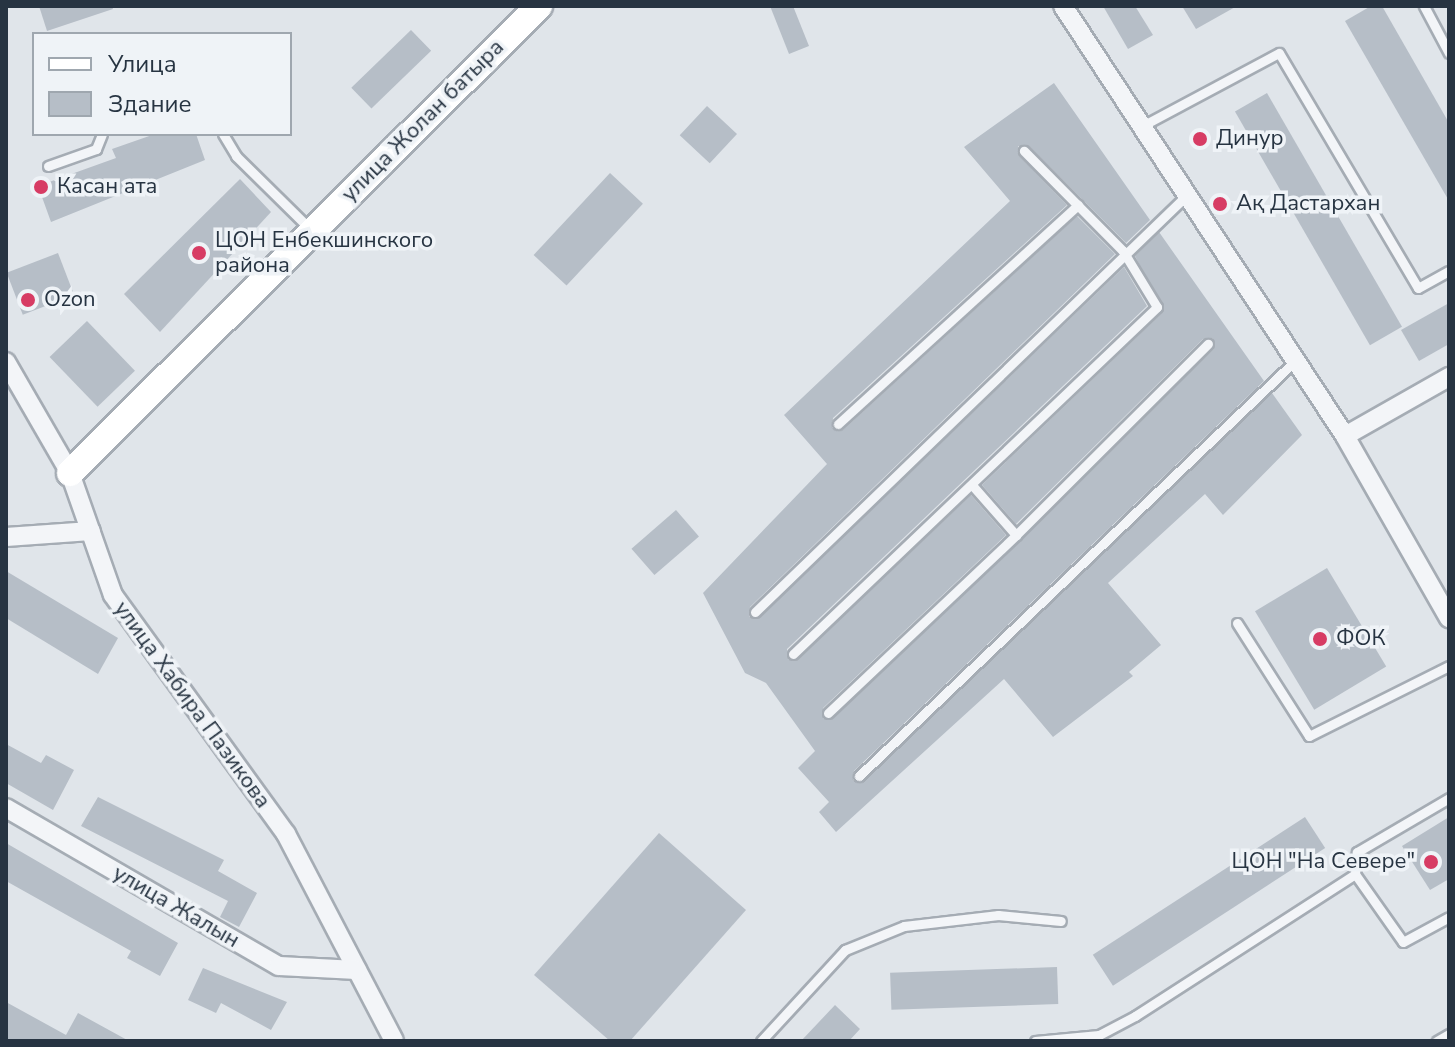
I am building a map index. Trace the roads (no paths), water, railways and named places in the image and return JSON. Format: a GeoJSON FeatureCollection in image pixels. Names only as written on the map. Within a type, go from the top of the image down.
{"type":"FeatureCollection","features":[{"type":"Feature","properties":{"kind":"street","name":"улица Жолан батыра"},"geometry":{"type":"LineString","coordinates":[[70,473],[539,6]]}},
{"type":"Feature","properties":{"kind":"street"},"geometry":{"type":"LineString","coordinates":[[1063,6],[1345,436],[1449,618]]}},
{"type":"Feature","properties":{"kind":"street","name":"улица Хабира Пазикова"},"geometry":{"type":"LineString","coordinates":[[6,362],[70,473],[113,595],[286,834],[394,1041]]}},
{"type":"Feature","properties":{"kind":"street"},"geometry":{"type":"LineString","coordinates":[[1345,436],[1449,377]]}},
{"type":"Feature","properties":{"kind":"street"},"geometry":{"type":"LineString","coordinates":[[6,537],[91,531]]}},
{"type":"Feature","properties":{"kind":"street","name":"улица Жалын"},"geometry":{"type":"LineString","coordinates":[[6,808],[279,966],[357,970]]}},
{"type":"Feature","properties":{"kind":"lane"},"geometry":{"type":"LineString","coordinates":[[1424,6],[1449,53]]}},
{"type":"Feature","properties":{"kind":"lane"},"geometry":{"type":"LineString","coordinates":[[1142,126],[1279,53],[1418,288],[1449,271]]}},
{"type":"Feature","properties":{"kind":"lane"},"geometry":{"type":"LineString","coordinates":[[48,166],[96,149],[101,136]]}},
{"type":"Feature","properties":{"kind":"lane"},"geometry":{"type":"LineString","coordinates":[[224,136],[236,156],[312,232]]}},
{"type":"Feature","properties":{"kind":"lane"},"geometry":{"type":"LineString","coordinates":[[793,654],[1152,316],[1156,296],[1123,251],[1024,151]]}},
{"type":"Feature","properties":{"kind":"lane"},"geometry":{"type":"LineString","coordinates":[[755,612],[1123,251],[1187,195]]}},
{"type":"Feature","properties":{"kind":"lane"},"geometry":{"type":"LineString","coordinates":[[838,424],[1078,205]]}},
{"type":"Feature","properties":{"kind":"lane"},"geometry":{"type":"LineString","coordinates":[[828,713],[1016,535],[1208,344]]}},
{"type":"Feature","properties":{"kind":"lane"},"geometry":{"type":"LineString","coordinates":[[859,776],[1296,360]]}},
{"type":"Feature","properties":{"kind":"lane"},"geometry":{"type":"LineString","coordinates":[[972,485],[1016,535]]}},
{"type":"Feature","properties":{"kind":"lane"},"geometry":{"type":"LineString","coordinates":[[1237,623],[1309,736],[1449,666]]}},
{"type":"Feature","properties":{"kind":"lane"},"geometry":{"type":"LineString","coordinates":[[1449,798],[1357,852],[1355,874],[1403,942],[1449,917]]}},
{"type":"Feature","properties":{"kind":"lane"},"geometry":{"type":"LineString","coordinates":[[1035,1041],[1099,1035],[1355,874]]}},
{"type":"Feature","properties":{"kind":"lane"},"geometry":{"type":"LineString","coordinates":[[761,1041],[845,950],[904,926],[998,915],[1061,921]]}},
{"type":"Feature","properties":{"kind":"lane"},"geometry":{"type":"LineString","coordinates":[[1437,1041],[1449,1034]]}},
{"type":"Feature","properties":{"kind":"place","name":"Динур"},"geometry":{"type":"Point","coordinates":[1200,139]}},
{"type":"Feature","properties":{"kind":"place","name":"Касан ата"},"geometry":{"type":"Point","coordinates":[41,187]}},
{"type":"Feature","properties":{"kind":"place","name":"Ақ Дастархан"},"geometry":{"type":"Point","coordinates":[1220,204]}},
{"type":"Feature","properties":{"kind":"place","name":"ЦОН Енбекшинского района"},"geometry":{"type":"Point","coordinates":[199,253]}},
{"type":"Feature","properties":{"kind":"place","name":"Ozon"},"geometry":{"type":"Point","coordinates":[28,300]}},
{"type":"Feature","properties":{"kind":"place","name":"ФОК"},"geometry":{"type":"Point","coordinates":[1320,639]}},
{"type":"Feature","properties":{"kind":"place","name":"ЦОН \"На Севере\""},"geometry":{"type":"Point","coordinates":[1431,862]}}]}
